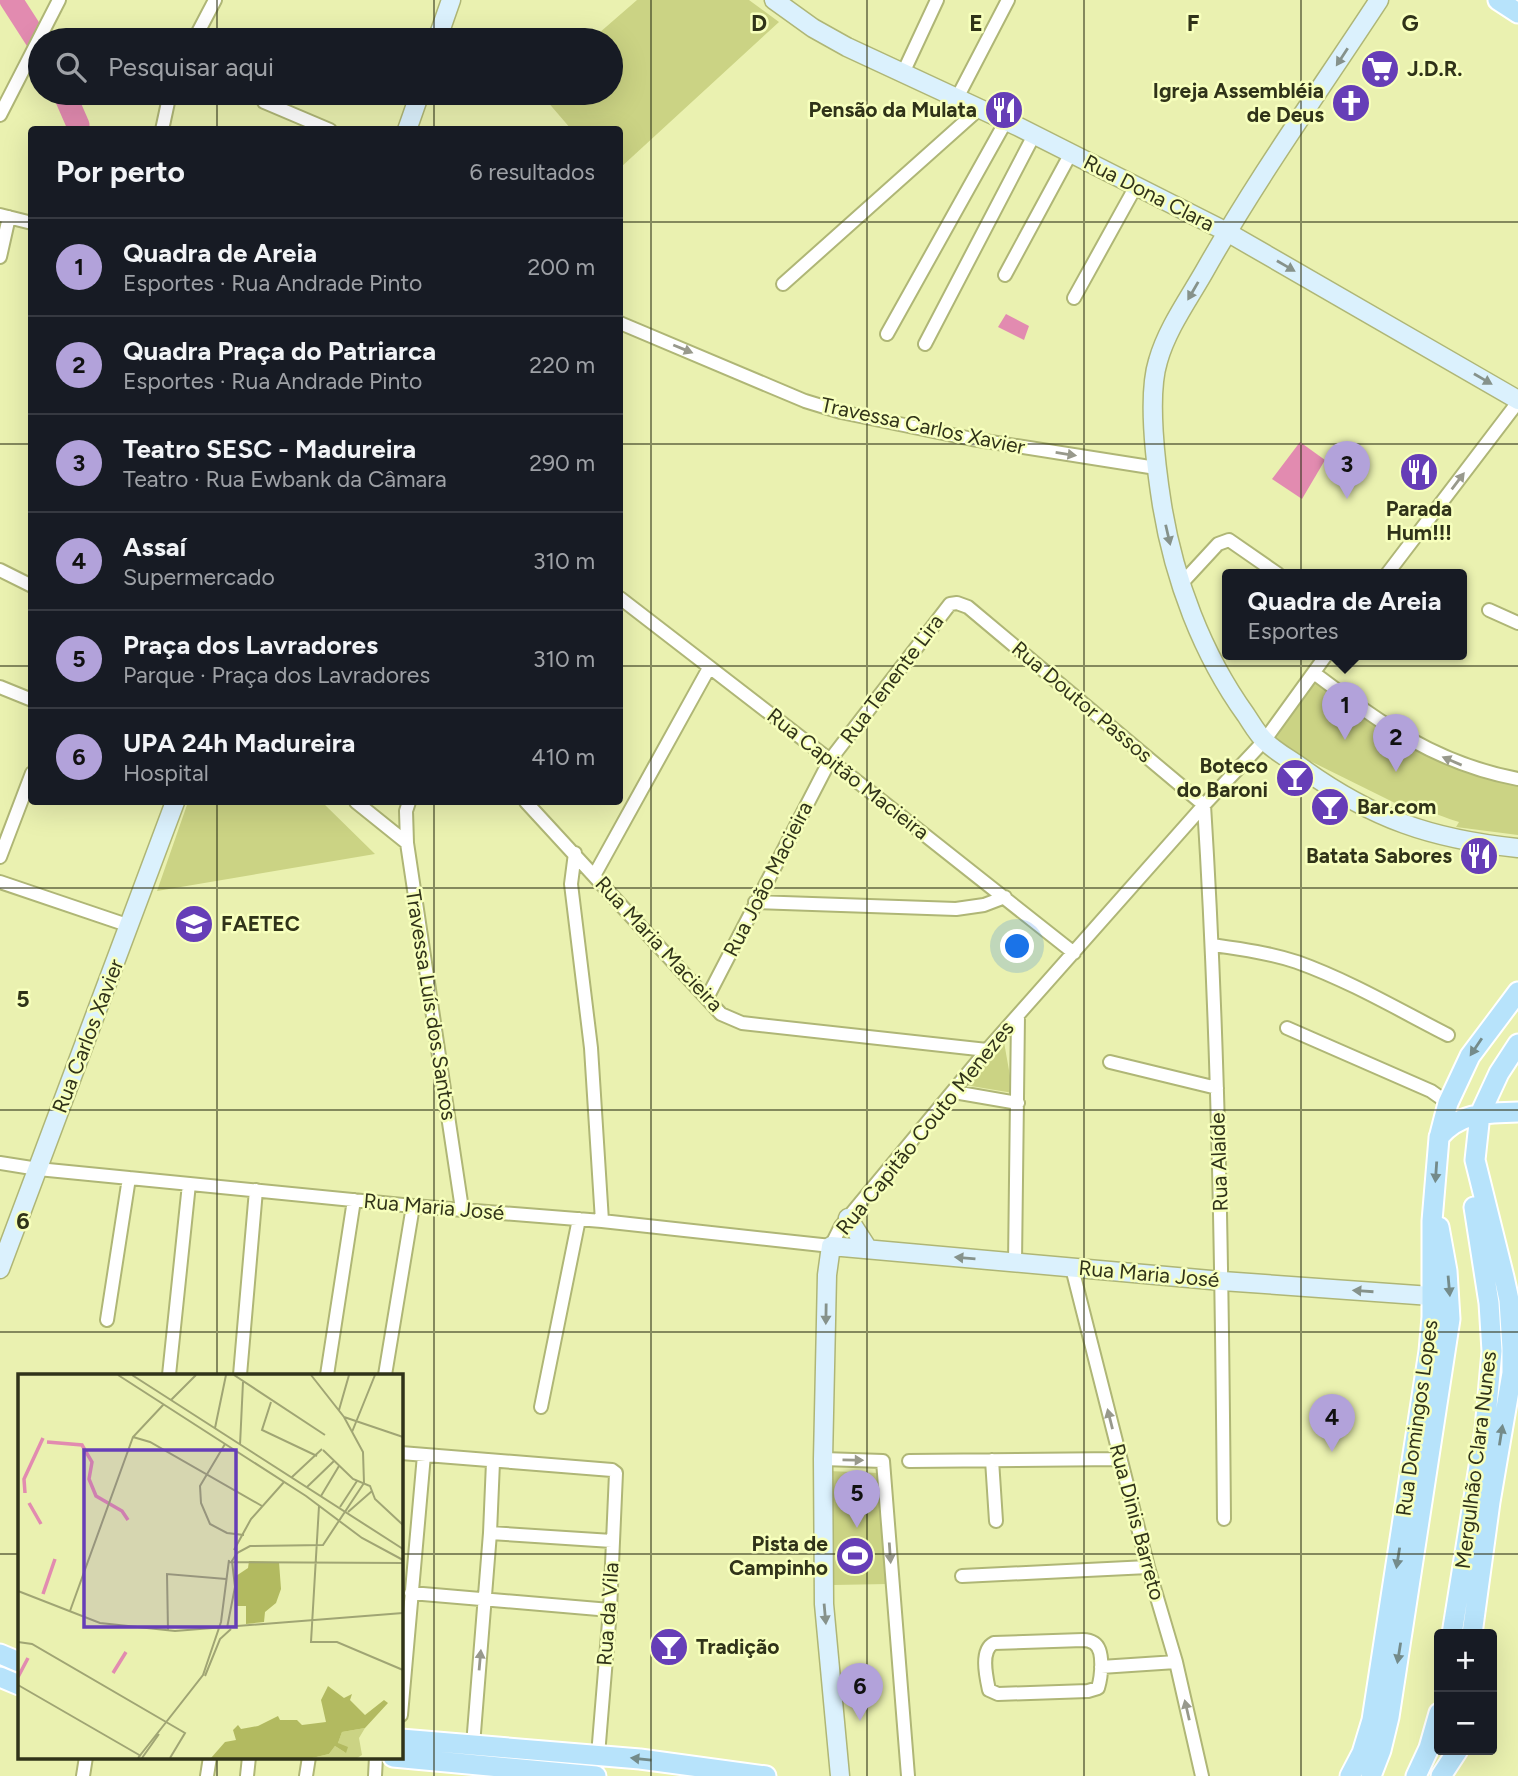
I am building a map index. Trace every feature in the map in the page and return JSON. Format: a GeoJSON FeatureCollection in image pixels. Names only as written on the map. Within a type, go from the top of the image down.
{"type":"FeatureCollection","features":[{"type":"Feature","properties":{"kind":"main road"},"geometry":{"type":"LineString","coordinates":[[1498,0],[1518,13]]}},
{"type":"Feature","properties":{"kind":"main road","name":"Rua Domingos Lopes"},"geometry":{"type":"LineString","coordinates":[[1350,1776],[1368,1737],[1374,1709],[1429,1351],[1431,1235],[1439,1138],[1448,1102],[1470,1056],[1518,992]]}},
{"type":"Feature","properties":{"kind":"main road"},"geometry":{"type":"LineString","coordinates":[[1473,1629],[1512,1373],[1509,1300],[1475,1160],[1480,1114],[1499,1073],[1518,1044]]}},
{"type":"Feature","properties":{"kind":"main road"},"geometry":{"type":"LineString","coordinates":[[1439,1138],[1455,1122],[1480,1114],[1518,1112]]}},
{"type":"Feature","properties":{"kind":"main road","name":"Mergulhão Clara Nunes"},"geometry":{"type":"LineString","coordinates":[[1453,1629],[1485,1430],[1492,1351],[1489,1303],[1474,1212],[1475,1160]]}},
{"type":"Feature","properties":{"kind":"main road","name":"Mergulhão Clara Nunes"},"geometry":{"type":"LineString","coordinates":[[1371,1776],[1389,1717],[1450,1319],[1444,1248],[1434,1206]]}},
{"type":"Feature","properties":{"kind":"main road"},"geometry":{"type":"LineString","coordinates":[[0,1654],[18,1662]]}},
{"type":"Feature","properties":{"kind":"main road"},"geometry":{"type":"LineString","coordinates":[[0,1676],[18,1685]]}},
{"type":"Feature","properties":{"kind":"main road"},"geometry":{"type":"LineString","coordinates":[[1416,1776],[1434,1730]]}},
{"type":"Feature","properties":{"kind":"main road"},"geometry":{"type":"LineString","coordinates":[[402,1739],[598,1755],[766,1776]]}},
{"type":"Feature","properties":{"kind":"main road"},"geometry":{"type":"LineString","coordinates":[[1441,1776],[1455,1755]]}},
{"type":"Feature","properties":{"kind":"main road"},"geometry":{"type":"LineString","coordinates":[[402,1758],[596,1776]]}},
{"type":"Feature","properties":{"kind":"street"},"geometry":{"type":"LineString","coordinates":[[45,28],[59,0]]}},
{"type":"Feature","properties":{"kind":"street"},"geometry":{"type":"LineString","coordinates":[[200,28],[215,0]]}},
{"type":"Feature","properties":{"kind":"street"},"geometry":{"type":"LineString","coordinates":[[441,28],[451,0]]}},
{"type":"Feature","properties":{"kind":"street","name":"Rua Dona Clara"},"geometry":{"type":"LineString","coordinates":[[774,0],[828,37],[1006,121],[1227,232],[1518,401]]}},
{"type":"Feature","properties":{"kind":"street"},"geometry":{"type":"LineString","coordinates":[[903,73],[937,0]]}},
{"type":"Feature","properties":{"kind":"street"},"geometry":{"type":"LineString","coordinates":[[957,98],[1008,0]]}},
{"type":"Feature","properties":{"kind":"street"},"geometry":{"type":"LineString","coordinates":[[1379,0],[1227,232],[1173,325],[1157,361],[1153,394],[1156,468],[1167,531],[1181,584],[1214,664],[1264,741],[1351,801],[1390,819],[1450,839],[1518,848]]}},
{"type":"Feature","properties":{"kind":"street"},"geometry":{"type":"LineString","coordinates":[[0,115],[28,61]]}},
{"type":"Feature","properties":{"kind":"street"},"geometry":{"type":"LineString","coordinates":[[163,126],[167,105]]}},
{"type":"Feature","properties":{"kind":"street"},"geometry":{"type":"LineString","coordinates":[[269,105],[320,126]]}},
{"type":"Feature","properties":{"kind":"street"},"geometry":{"type":"LineString","coordinates":[[408,126],[416,105]]}},
{"type":"Feature","properties":{"kind":"street"},"geometry":{"type":"LineString","coordinates":[[783,284],[979,109]]}},
{"type":"Feature","properties":{"kind":"street"},"geometry":{"type":"LineString","coordinates":[[887,334],[1006,121]]}},
{"type":"Feature","properties":{"kind":"street"},"geometry":{"type":"LineString","coordinates":[[925,344],[1034,135]]}},
{"type":"Feature","properties":{"kind":"street"},"geometry":{"type":"LineString","coordinates":[[1005,275],[1071,153]]}},
{"type":"Feature","properties":{"kind":"street"},"geometry":{"type":"LineString","coordinates":[[1074,298],[1136,186]]}},
{"type":"Feature","properties":{"kind":"street"},"geometry":{"type":"LineString","coordinates":[[0,257],[4,216],[28,222]]}},
{"type":"Feature","properties":{"kind":"street","name":"Travessa Carlos Xavier"},"geometry":{"type":"LineString","coordinates":[[623,324],[805,401],[841,412],[972,439],[1156,468]]}},
{"type":"Feature","properties":{"kind":"street"},"geometry":{"type":"LineString","coordinates":[[1391,569],[1518,401]]}},
{"type":"Feature","properties":{"kind":"street"},"geometry":{"type":"LineString","coordinates":[[1181,584],[1218,544],[1229,540],[1271,569]]}},
{"type":"Feature","properties":{"kind":"street"},"geometry":{"type":"LineString","coordinates":[[0,570],[28,584]]}},
{"type":"Feature","properties":{"kind":"street","name":"Rua Capitão Macieira"},"geometry":{"type":"LineString","coordinates":[[623,600],[1074,953]]}},
{"type":"Feature","properties":{"kind":"street","name":"Rua Tenente Lira"},"geometry":{"type":"LineString","coordinates":[[830,760],[944,608],[957,603]]}},
{"type":"Feature","properties":{"kind":"street","name":"Rua Doutor Passos"},"geometry":{"type":"LineString","coordinates":[[957,603],[968,607],[1205,805]]}},
{"type":"Feature","properties":{"kind":"street"},"geometry":{"type":"LineString","coordinates":[[1489,610],[1518,623]]}},
{"type":"Feature","properties":{"kind":"street","name":"Rua Capitão Couto Menezes"},"geometry":{"type":"LineString","coordinates":[[840,1776],[824,1604],[823,1459],[827,1275],[831,1246],[836,1234],[987,1050],[1264,741],[1323,660]]}},
{"type":"Feature","properties":{"kind":"street"},"geometry":{"type":"LineString","coordinates":[[595,874],[709,668]]}},
{"type":"Feature","properties":{"kind":"street"},"geometry":{"type":"LineString","coordinates":[[1314,673],[1376,719],[1433,752],[1488,774],[1518,779]]}},
{"type":"Feature","properties":{"kind":"street"},"geometry":{"type":"LineString","coordinates":[[0,687],[28,698]]}},
{"type":"Feature","properties":{"kind":"street","name":"Rua João Macieira"},"geometry":{"type":"LineString","coordinates":[[707,998],[830,760]]}},
{"type":"Feature","properties":{"kind":"street"},"geometry":{"type":"LineString","coordinates":[[0,857],[28,784]]}},
{"type":"Feature","properties":{"kind":"street","name":"Rua Carlos Xavier"},"geometry":{"type":"LineString","coordinates":[[0,1269],[174,805]]}},
{"type":"Feature","properties":{"kind":"street"},"geometry":{"type":"LineString","coordinates":[[360,805],[407,844]]}},
{"type":"Feature","properties":{"kind":"street","name":"Travessa Luís dos Santos"},"geometry":{"type":"LineString","coordinates":[[408,805],[407,844],[462,1209]]}},
{"type":"Feature","properties":{"kind":"street","name":"Rua Maria Macieira"},"geometry":{"type":"LineString","coordinates":[[529,805],[721,1014],[742,1023],[987,1050]]}},
{"type":"Feature","properties":{"kind":"street","name":"Rua Alaíde"},"geometry":{"type":"LineString","coordinates":[[1205,805],[1213,946],[1223,1281],[1224,1519]]}},
{"type":"Feature","properties":{"kind":"street"},"geometry":{"type":"LineString","coordinates":[[575,853],[572,884],[591,1048],[602,1221]]}},
{"type":"Feature","properties":{"kind":"street"},"geometry":{"type":"LineString","coordinates":[[0,882],[130,926]]}},
{"type":"Feature","properties":{"kind":"street"},"geometry":{"type":"LineString","coordinates":[[755,902],[956,909],[984,905],[1005,897]]}},
{"type":"Feature","properties":{"kind":"street"},"geometry":{"type":"LineString","coordinates":[[1213,946],[1296,962],[1330,975],[1448,1035]]}},
{"type":"Feature","properties":{"kind":"street"},"geometry":{"type":"LineString","coordinates":[[1016,1263],[1018,1015]]}},
{"type":"Feature","properties":{"kind":"street"},"geometry":{"type":"LineString","coordinates":[[1287,1028],[1431,1091],[1448,1102]]}},
{"type":"Feature","properties":{"kind":"street"},"geometry":{"type":"LineString","coordinates":[[1110,1062],[1217,1088]]}},
{"type":"Feature","properties":{"kind":"street"},"geometry":{"type":"LineString","coordinates":[[954,1092],[1018,1103]]}},
{"type":"Feature","properties":{"kind":"street","name":"Rua Maria José"},"geometry":{"type":"LineString","coordinates":[[0,1163],[38,1169],[413,1206],[602,1221],[831,1246],[1223,1281],[1431,1296]]}},
{"type":"Feature","properties":{"kind":"street"},"geometry":{"type":"LineString","coordinates":[[107,1320],[129,1178]]}},
{"type":"Feature","properties":{"kind":"street"},"geometry":{"type":"LineString","coordinates":[[169,1374],[189,1184]]}},
{"type":"Feature","properties":{"kind":"street"},"geometry":{"type":"LineString","coordinates":[[240,1374],[256,1190]]}},
{"type":"Feature","properties":{"kind":"street"},"geometry":{"type":"LineString","coordinates":[[327,1374],[354,1200]]}},
{"type":"Feature","properties":{"kind":"street"},"geometry":{"type":"LineString","coordinates":[[385,1374],[413,1206]]}},
{"type":"Feature","properties":{"kind":"street"},"geometry":{"type":"LineString","coordinates":[[848,1218],[868,1249]]}},
{"type":"Feature","properties":{"kind":"street"},"geometry":{"type":"LineString","coordinates":[[541,1407],[579,1219]]}},
{"type":"Feature","properties":{"kind":"street","name":"Rua Dinis Barreto"},"geometry":{"type":"LineString","coordinates":[[1072,1268],[1148,1566],[1176,1662],[1202,1776]]}},
{"type":"Feature","properties":{"kind":"street"},"geometry":{"type":"LineString","coordinates":[[402,1453],[493,1462],[473,1745]]}},
{"type":"Feature","properties":{"kind":"street"},"geometry":{"type":"LineString","coordinates":[[402,1703],[424,1455]]}},
{"type":"Feature","properties":{"kind":"street"},"geometry":{"type":"LineString","coordinates":[[823,1459],[883,1461],[908,1776]]}},
{"type":"Feature","properties":{"kind":"street"},"geometry":{"type":"LineString","coordinates":[[909,1461],[1120,1459]]}},
{"type":"Feature","properties":{"kind":"street"},"geometry":{"type":"LineString","coordinates":[[992,1460],[996,1521]]}},
{"type":"Feature","properties":{"kind":"street","name":"Rua da Vila"},"geometry":{"type":"LineString","coordinates":[[493,1462],[612,1470],[616,1473],[610,1610],[598,1755]]}},
{"type":"Feature","properties":{"kind":"street"},"geometry":{"type":"LineString","coordinates":[[490,1533],[612,1541]]}},
{"type":"Feature","properties":{"kind":"street"},"geometry":{"type":"LineString","coordinates":[[962,1576],[1148,1566]]}},
{"type":"Feature","properties":{"kind":"street"},"geometry":{"type":"LineString","coordinates":[[411,1593],[610,1610]]}},
{"type":"Feature","properties":{"kind":"street"},"geometry":{"type":"LineString","coordinates":[[1083,1640],[1097,1644],[1101,1667],[1097,1688],[1088,1691],[993,1694],[988,1687],[986,1651],[995,1643],[1083,1640]]}},
{"type":"Feature","properties":{"kind":"street"},"geometry":{"type":"LineString","coordinates":[[1101,1667],[1176,1662]]}},
{"type":"Feature","properties":{"kind":"street"},"geometry":{"type":"LineString","coordinates":[[83,1776],[86,1758]]}},
{"type":"Feature","properties":{"kind":"street"},"geometry":{"type":"LineString","coordinates":[[207,1776],[210,1758]]}},
{"type":"Feature","properties":{"kind":"street"},"geometry":{"type":"LineString","coordinates":[[247,1776],[249,1758]]}},
{"type":"Feature","properties":{"kind":"street"},"geometry":{"type":"LineString","coordinates":[[306,1776],[309,1758]]}},
{"type":"Feature","properties":{"kind":"street"},"geometry":{"type":"LineString","coordinates":[[375,1776],[376,1758]]}},
{"type":"Feature","properties":{"kind":"green space"},"geometry":{"type":"Polygon","coordinates":[[[637,0],[749,0],[779,22],[623,165],[623,126],[568,126],[550,105],[623,105],[623,28],[605,28],[637,0]]]}},
{"type":"Feature","properties":{"kind":"green space"},"geometry":{"type":"Polygon","coordinates":[[[1314,680],[1436,759],[1460,770],[1518,783],[1518,835],[1456,827],[1459,822],[1417,807],[1395,803],[1300,756],[1276,738],[1314,680]]]}},
{"type":"Feature","properties":{"kind":"green space"},"geometry":{"type":"Polygon","coordinates":[[[187,805],[325,805],[375,854],[157,891],[187,805]]]}},
{"type":"Feature","properties":{"kind":"green space"},"geometry":{"type":"Polygon","coordinates":[[[1004,1042],[1013,1093],[965,1085],[1004,1042]]]}},
{"type":"Feature","properties":{"kind":"green space"},"geometry":{"type":"Polygon","coordinates":[[[828,1471],[879,1473],[888,1584],[833,1585],[828,1471]]]}},
{"type":"Feature","properties":{"kind":"shaded area"},"geometry":{"type":"Polygon","coordinates":[[[1006,314],[1029,326],[1024,340],[998,327],[1006,314]]]}},
{"type":"Feature","properties":{"kind":"shaded area"},"geometry":{"type":"Polygon","coordinates":[[[1300,442],[1325,460],[1302,499],[1272,479],[1300,442]]]}},
{"type":"Feature","properties":{"kind":"waterway"},"geometry":{"type":"LineString","coordinates":[[11,0],[29,28]]}},
{"type":"Feature","properties":{"kind":"waterway"},"geometry":{"type":"LineString","coordinates":[[69,105],[78,126]]}},
{"type":"Feature","properties":{"kind":"place","name":"J.D.R."},"geometry":{"type":"Point","coordinates":[1380,69]}},
{"type":"Feature","properties":{"kind":"place","name":"Igreja Assembléia de Deus"},"geometry":{"type":"Point","coordinates":[1351,103]}},
{"type":"Feature","properties":{"kind":"place","name":"Pensão da Mulata"},"geometry":{"type":"Point","coordinates":[1004,110]}},
{"type":"Feature","properties":{"kind":"place","name":"Parada Hum!!!"},"geometry":{"type":"Point","coordinates":[1419,472]}},
{"type":"Feature","properties":{"kind":"place","name":"Teatro SESC - Madureira"},"geometry":{"type":"Point","coordinates":[1347,499]}},
{"type":"Feature","properties":{"kind":"place","name":"Quadra de Areia"},"geometry":{"type":"Point","coordinates":[1345,740]}},
{"type":"Feature","properties":{"kind":"place","name":"Quadra Praça do Patriarca"},"geometry":{"type":"Point","coordinates":[1396,772]}},
{"type":"Feature","properties":{"kind":"place","name":"Boteco do Baroni"},"geometry":{"type":"Point","coordinates":[1295,778]}},
{"type":"Feature","properties":{"kind":"place","name":"Bar.com"},"geometry":{"type":"Point","coordinates":[1330,807]}},
{"type":"Feature","properties":{"kind":"place","name":"Batata Sabores"},"geometry":{"type":"Point","coordinates":[1479,856]}},
{"type":"Feature","properties":{"kind":"place","name":"FAETEC"},"geometry":{"type":"Point","coordinates":[194,924]}},
{"type":"Feature","properties":{"kind":"place","name":"Assaí"},"geometry":{"type":"Point","coordinates":[1332,1452]}},
{"type":"Feature","properties":{"kind":"place","name":"Praça dos Lavradores"},"geometry":{"type":"Point","coordinates":[857,1528]}},
{"type":"Feature","properties":{"kind":"place","name":"Pista de Campinho"},"geometry":{"type":"Point","coordinates":[855,1556]}},
{"type":"Feature","properties":{"kind":"place","name":"Tradição"},"geometry":{"type":"Point","coordinates":[669,1647]}},
{"type":"Feature","properties":{"kind":"place","name":"UPA 24h Madureira"},"geometry":{"type":"Point","coordinates":[860,1721]}}]}
